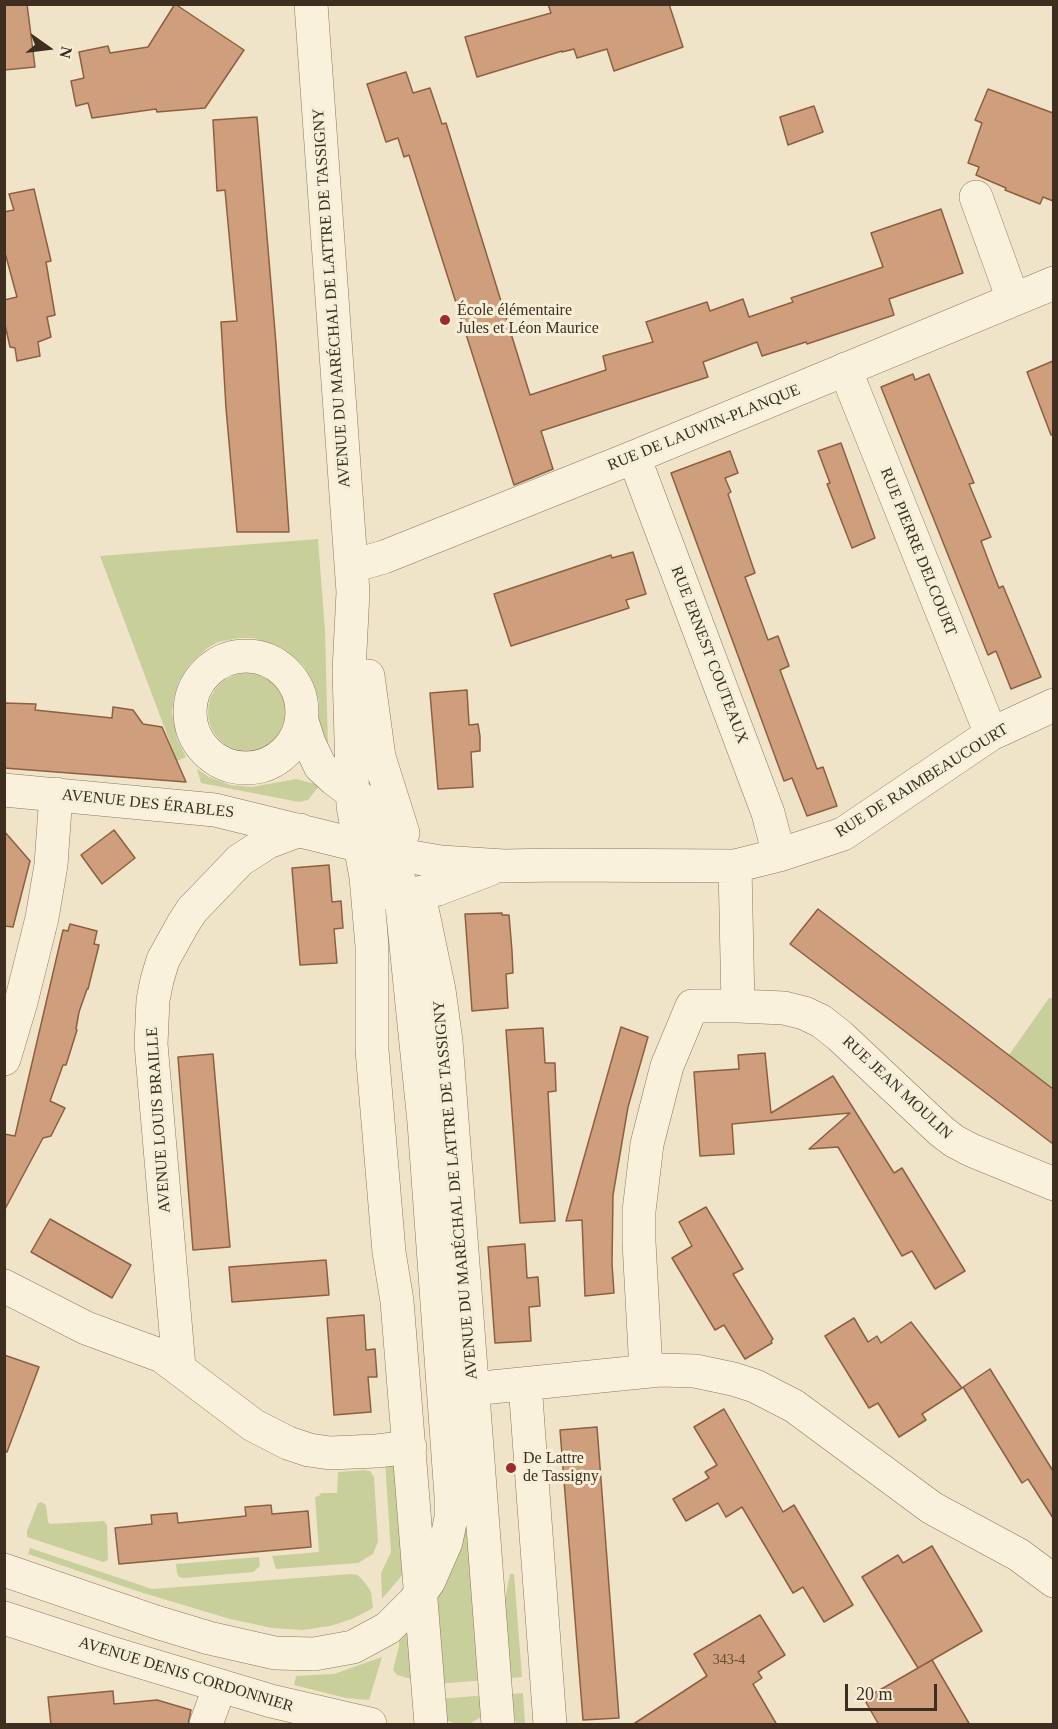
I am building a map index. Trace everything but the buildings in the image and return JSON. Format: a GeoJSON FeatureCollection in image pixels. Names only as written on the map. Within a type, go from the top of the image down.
{"type":"FeatureCollection","features":[{"type":"Feature","properties":{"kind":"street","name":"AVENUE DU MARÉCHAL DE LATTRE DE TASSIGNY"},"geometry":{"type":"LineString","coordinates":[[311,4],[352,579],[375,735],[389,792],[386,852],[394,893],[439,990],[446,1041],[498,1725]]}},
{"type":"Feature","properties":{"kind":"street"},"geometry":{"type":"LineString","coordinates":[[976,197],[1013,299]]}},
{"type":"Feature","properties":{"kind":"street","name":"RUE DE LAUWIN-PLANQUE"},"geometry":{"type":"LineString","coordinates":[[352,579],[384,558],[1053,283]]}},
{"type":"Feature","properties":{"kind":"street","name":"RUE PIERRE DELCOURT"},"geometry":{"type":"LineString","coordinates":[[845,369],[991,734]]}},
{"type":"Feature","properties":{"kind":"street","name":"RUE ERNEST COUTEAUX"},"geometry":{"type":"LineString","coordinates":[[634,457],[768,813],[779,855]]}},
{"type":"Feature","properties":{"kind":"street","name":"AVENUE DU MARÉCHAL DE LATTRE DE TASSIGNY"},"geometry":{"type":"LineString","coordinates":[[352,579],[343,786],[386,852],[394,893],[373,960],[371,1012],[373,1062],[389,1252],[397,1301],[410,1446],[431,1725]]}},
{"type":"Feature","properties":{"kind":"street"},"geometry":{"type":"LineString","coordinates":[[253,656],[270,661],[285,671],[296,685],[302,703],[302,721],[316,761],[343,786],[294,769],[263,766],[245,768],[227,765],[211,757],[199,743],[191,726],[189,708],[194,691],[204,675],[218,663],[234,657],[253,656]]}},
{"type":"Feature","properties":{"kind":"street","name":"RUE DE RAIMBEAUCOURT"},"geometry":{"type":"LineString","coordinates":[[386,852],[441,862],[504,866],[735,866],[779,855],[843,834],[991,734],[1053,705]]}},
{"type":"Feature","properties":{"kind":"street"},"geometry":{"type":"LineString","coordinates":[[263,766],[272,763],[286,752],[296,738],[302,721]]}},
{"type":"Feature","properties":{"kind":"street","name":"AVENUE DES ÉRABLES"},"geometry":{"type":"LineString","coordinates":[[4,790],[215,810],[386,852]]}},
{"type":"Feature","properties":{"kind":"street"},"geometry":{"type":"LineString","coordinates":[[4,1059],[21,1002],[45,900],[51,865],[56,794]]}},
{"type":"Feature","properties":{"kind":"street","name":"AVENUE LOUIS BRAILLE"},"geometry":{"type":"LineString","coordinates":[[179,1367],[151,1044],[153,1000],[157,980],[163,960],[183,924],[192,910],[218,882],[240,860],[268,842],[300,830]]}},
{"type":"Feature","properties":{"kind":"street","name":"RUE DE RAIMBEAUCOURT"},"geometry":{"type":"LineString","coordinates":[[394,893],[438,889],[481,872],[504,866]]}},
{"type":"Feature","properties":{"kind":"street"},"geometry":{"type":"LineString","coordinates":[[735,866],[738,1006]]}},
{"type":"Feature","properties":{"kind":"street"},"geometry":{"type":"LineString","coordinates":[[4,1570],[177,1629],[243,1647],[288,1654],[328,1653],[353,1647],[366,1641],[393,1624],[419,1579],[431,1531],[436,1478],[394,893]]}},
{"type":"Feature","properties":{"kind":"street","name":"RUE JEAN MOULIN"},"geometry":{"type":"LineString","coordinates":[[646,1371],[639,1211],[647,1144],[667,1066],[692,1006],[784,1008],[804,1013],[820,1021],[840,1036],[954,1141],[981,1155],[1053,1184]]}},
{"type":"Feature","properties":{"kind":"street"},"geometry":{"type":"LineString","coordinates":[[4,1286],[86,1328],[148,1349],[179,1367],[253,1425],[301,1448],[339,1453],[410,1446]]}},
{"type":"Feature","properties":{"kind":"street"},"geometry":{"type":"LineString","coordinates":[[471,1389],[646,1371],[695,1371],[734,1379],[775,1395],[794,1406],[914,1496],[951,1520],[1019,1555],[1053,1581]]}},
{"type":"Feature","properties":{"kind":"street"},"geometry":{"type":"LineString","coordinates":[[525,1384],[550,1725]]}},
{"type":"Feature","properties":{"kind":"street"},"geometry":{"type":"LineString","coordinates":[[4,1556],[210,1624],[250,1635],[301,1642],[336,1637],[357,1630],[374,1620],[419,1579]]}},
{"type":"Feature","properties":{"kind":"street","name":"AVENUE DENIS CORDONNIER"},"geometry":{"type":"LineString","coordinates":[[4,1617],[220,1686],[306,1711],[370,1725]]}},
{"type":"Feature","properties":{"kind":"street"},"geometry":{"type":"LineString","coordinates":[[206,1725],[220,1686]]}},
{"type":"Feature","properties":{"kind":"green space"},"geometry":{"type":"Polygon","coordinates":[[[318,539],[325,631],[328,746],[319,737],[319,701],[312,680],[304,666],[286,650],[273,644],[253,638],[239,638],[218,642],[206,649],[190,664],[179,681],[172,712],[177,739],[186,757],[177,761],[100,556],[318,539]]]}},
{"type":"Feature","properties":{"kind":"green space"},"geometry":{"type":"Polygon","coordinates":[[[247,673],[262,676],[275,684],[283,697],[286,712],[283,727],[275,740],[262,748],[247,751],[232,748],[219,740],[211,727],[208,712],[211,697],[219,684],[232,676],[247,673]]]}},
{"type":"Feature","properties":{"kind":"green space"},"geometry":{"type":"Polygon","coordinates":[[[197,769],[209,777],[230,785],[252,787],[296,779],[320,785],[308,800],[299,802],[201,783],[197,769]]]}},
{"type":"Feature","properties":{"kind":"green space"},"geometry":{"type":"Polygon","coordinates":[[[1049,998],[1053,998],[1053,1089],[1009,1055],[1049,998]]]}},
{"type":"Feature","properties":{"kind":"green space"},"geometry":{"type":"Polygon","coordinates":[[[440,1243],[488,1680],[436,1684],[440,1243]]]}},
{"type":"Feature","properties":{"kind":"green space"},"geometry":{"type":"Polygon","coordinates":[[[385,1461],[396,1469],[404,1573],[382,1599],[381,1573],[391,1552],[385,1461]]]}},
{"type":"Feature","properties":{"kind":"green space"},"geometry":{"type":"Polygon","coordinates":[[[370,1471],[374,1477],[378,1542],[373,1554],[358,1563],[276,1569],[272,1556],[319,1552],[315,1497],[321,1493],[337,1493],[338,1472],[370,1471]]]}},
{"type":"Feature","properties":{"kind":"green space"},"geometry":{"type":"Polygon","coordinates":[[[38,1503],[46,1505],[50,1524],[104,1521],[107,1525],[108,1560],[103,1562],[27,1537],[27,1531],[38,1503]]]}},
{"type":"Feature","properties":{"kind":"green space"},"geometry":{"type":"Polygon","coordinates":[[[30,1548],[152,1589],[358,1575],[371,1592],[373,1608],[352,1619],[330,1626],[303,1630],[272,1628],[230,1619],[140,1592],[28,1554],[30,1548]]]}},
{"type":"Feature","properties":{"kind":"green space"},"geometry":{"type":"Polygon","coordinates":[[[259,1557],[260,1566],[253,1572],[184,1578],[179,1577],[177,1573],[176,1564],[259,1557]]]}},
{"type":"Feature","properties":{"kind":"green space"},"geometry":{"type":"Polygon","coordinates":[[[510,1574],[514,1574],[522,1677],[509,1678],[503,1609],[510,1574]]]}},
{"type":"Feature","properties":{"kind":"green space"},"geometry":{"type":"Polygon","coordinates":[[[407,1624],[411,1679],[397,1675],[393,1670],[399,1646],[399,1631],[407,1624]]]}},
{"type":"Feature","properties":{"kind":"green space"},"geometry":{"type":"Polygon","coordinates":[[[382,1657],[369,1700],[346,1698],[294,1685],[296,1676],[334,1674],[382,1657]]]}},
{"type":"Feature","properties":{"kind":"green space"},"geometry":{"type":"Polygon","coordinates":[[[523,1693],[525,1724],[516,1724],[510,1694],[523,1693]]]}},
{"type":"Feature","properties":{"kind":"green space"},"geometry":{"type":"Polygon","coordinates":[[[488,1695],[481,1717],[469,1724],[456,1724],[447,1720],[437,1699],[488,1695]]]}},
{"type":"Feature","properties":{"kind":"place","name":"École élémentaire Jules et Léon Maurice"},"geometry":{"type":"Point","coordinates":[445,320]}},
{"type":"Feature","properties":{"kind":"place","name":"De Lattre de Tassigny"},"geometry":{"type":"Point","coordinates":[511,1468]}}]}
